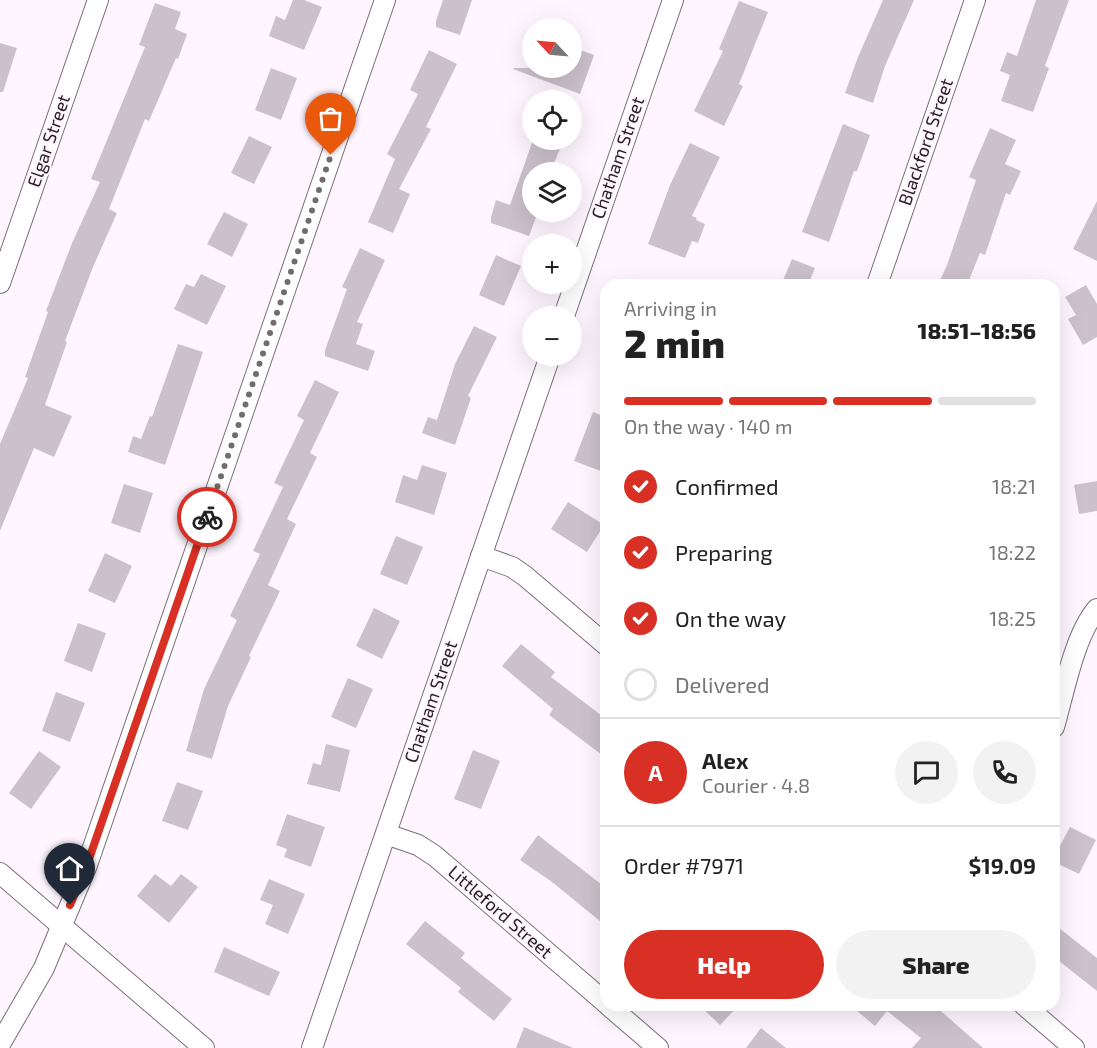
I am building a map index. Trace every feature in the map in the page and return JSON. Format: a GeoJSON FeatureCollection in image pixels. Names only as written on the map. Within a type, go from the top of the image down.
{"type":"FeatureCollection","features":[{"type":"Feature","properties":{"kind":"street","name":"Elgar Street"},"geometry":{"type":"LineString","coordinates":[[0,283],[98,0]]}},
{"type":"Feature","properties":{"kind":"street"},"geometry":{"type":"LineString","coordinates":[[0,1044],[44,968],[87,865],[385,0]]}},
{"type":"Feature","properties":{"kind":"street","name":"Chatham Street"},"geometry":{"type":"LineString","coordinates":[[567,306],[673,0]]}},
{"type":"Feature","properties":{"kind":"street","name":"Blackford Street"},"geometry":{"type":"LineString","coordinates":[[879,279],[975,0]]}},
{"type":"Feature","properties":{"kind":"street","name":"Chatham Street"},"geometry":{"type":"LineString","coordinates":[[312,1048],[547,366]]}},
{"type":"Feature","properties":{"kind":"street"},"geometry":{"type":"LineString","coordinates":[[481,556],[512,567],[525,576],[600,640]]}},
{"type":"Feature","properties":{"kind":"street"},"geometry":{"type":"LineString","coordinates":[[1060,707],[1085,628],[1097,609]]}},
{"type":"Feature","properties":{"kind":"street","name":"Littleford Street"},"geometry":{"type":"LineString","coordinates":[[386,834],[418,845],[435,856],[600,998]]}},
{"type":"Feature","properties":{"kind":"street"},"geometry":{"type":"LineString","coordinates":[[0,873],[204,1048]]}},
{"type":"Feature","properties":{"kind":"street","name":"Littleford Street"},"geometry":{"type":"LineString","coordinates":[[615,1011],[658,1048]]}},
{"type":"Feature","properties":{"kind":"street"},"geometry":{"type":"LineString","coordinates":[[1031,1011],[1074,1048]]}},
{"type":"Feature","properties":{"kind":"building"},"geometry":{"type":"Polygon","coordinates":[[[293,0],[304,0],[322,7],[304,50],[269,36],[276,16],[285,20],[293,0]]]}},
{"type":"Feature","properties":{"kind":"building"},"geometry":{"type":"Polygon","coordinates":[[[443,0],[472,0],[460,35],[436,27],[443,0]]]}},
{"type":"Feature","properties":{"kind":"building"},"geometry":{"type":"Polygon","coordinates":[[[883,0],[914,0],[885,66],[873,103],[845,93],[883,0]]]}},
{"type":"Feature","properties":{"kind":"building"},"geometry":{"type":"Polygon","coordinates":[[[1036,0],[1069,0],[1045,66],[1049,68],[1033,112],[1001,101],[1010,75],[1000,71],[1007,52],[1017,56],[1036,0]]]}},
{"type":"Feature","properties":{"kind":"building"},"geometry":{"type":"Polygon","coordinates":[[[739,1],[768,12],[739,84],[743,86],[724,126],[694,111],[723,51],[719,49],[739,1]]]}},
{"type":"Feature","properties":{"kind":"building"},"geometry":{"type":"Polygon","coordinates":[[[155,3],[181,12],[175,29],[187,34],[149,121],[145,119],[109,209],[117,213],[93,267],[65,341],[67,342],[45,405],[72,416],[54,457],[34,448],[0,531],[0,444],[28,378],[25,377],[48,312],[46,311],[72,243],[100,182],[91,179],[145,47],[139,45],[155,3]]]}},
{"type":"Feature","properties":{"kind":"building"},"geometry":{"type":"Polygon","coordinates":[[[0,43],[17,48],[3,92],[0,92],[0,43]]]}},
{"type":"Feature","properties":{"kind":"building"},"geometry":{"type":"Polygon","coordinates":[[[429,50],[457,64],[426,127],[431,129],[399,189],[410,194],[393,233],[368,222],[395,159],[387,154],[418,94],[410,90],[429,50]]]}},
{"type":"Feature","properties":{"kind":"building"},"geometry":{"type":"Polygon","coordinates":[[[582,51],[594,55],[581,90],[569,90],[537,78],[582,78],[582,51]]]}},
{"type":"Feature","properties":{"kind":"building"},"geometry":{"type":"Polygon","coordinates":[[[271,68],[297,78],[281,120],[255,110],[271,68]]]}},
{"type":"Feature","properties":{"kind":"building"},"geometry":{"type":"Polygon","coordinates":[[[522,68],[522,72],[513,69],[522,68]]]}},
{"type":"Feature","properties":{"kind":"building"},"geometry":{"type":"Polygon","coordinates":[[[843,124],[870,135],[857,171],[854,171],[829,242],[802,232],[843,124]]]}},
{"type":"Feature","properties":{"kind":"building"},"geometry":{"type":"Polygon","coordinates":[[[990,128],[1016,140],[1005,164],[1021,171],[1010,195],[1006,193],[985,255],[980,253],[969,279],[941,279],[976,180],[969,177],[990,128]]]}},
{"type":"Feature","properties":{"kind":"building"},"geometry":{"type":"Polygon","coordinates":[[[249,136],[272,147],[254,184],[231,173],[249,136]]]}},
{"type":"Feature","properties":{"kind":"building"},"geometry":{"type":"Polygon","coordinates":[[[690,143],[720,157],[692,216],[705,224],[698,243],[692,241],[685,258],[648,244],[670,185],[690,143]]]}},
{"type":"Feature","properties":{"kind":"building"},"geometry":{"type":"Polygon","coordinates":[[[529,150],[560,150],[554,162],[525,162],[529,150]]]}},
{"type":"Feature","properties":{"kind":"building"},"geometry":{"type":"Polygon","coordinates":[[[522,171],[522,222],[534,222],[530,234],[523,234],[491,223],[496,200],[510,205],[522,171]]]}},
{"type":"Feature","properties":{"kind":"building"},"geometry":{"type":"Polygon","coordinates":[[[1097,201],[1097,261],[1073,249],[1097,201]]]}},
{"type":"Feature","properties":{"kind":"building"},"geometry":{"type":"Polygon","coordinates":[[[224,212],[248,224],[232,257],[207,244],[224,212]]]}},
{"type":"Feature","properties":{"kind":"building"},"geometry":{"type":"Polygon","coordinates":[[[360,248],[385,260],[357,322],[363,324],[356,344],[375,351],[368,371],[325,356],[325,350],[347,289],[342,287],[360,248]]]}},
{"type":"Feature","properties":{"kind":"building"},"geometry":{"type":"Polygon","coordinates":[[[496,255],[521,266],[504,306],[479,295],[496,255]]]}},
{"type":"Feature","properties":{"kind":"building"},"geometry":{"type":"Polygon","coordinates":[[[792,259],[815,268],[810,279],[784,279],[792,259]]]}},
{"type":"Feature","properties":{"kind":"building"},"geometry":{"type":"Polygon","coordinates":[[[201,274],[226,286],[207,325],[174,309],[186,284],[194,287],[201,274]]]}},
{"type":"Feature","properties":{"kind":"building"},"geometry":{"type":"Polygon","coordinates":[[[1086,285],[1097,304],[1097,337],[1083,345],[1068,319],[1076,315],[1065,297],[1086,285]]]}},
{"type":"Feature","properties":{"kind":"building"},"geometry":{"type":"Polygon","coordinates":[[[474,326],[497,337],[468,396],[471,398],[455,445],[422,433],[428,417],[437,420],[455,364],[474,326]]]}},
{"type":"Feature","properties":{"kind":"building"},"geometry":{"type":"Polygon","coordinates":[[[178,344],[203,352],[165,465],[128,452],[133,436],[141,439],[150,416],[152,417],[178,344]]]}},
{"type":"Feature","properties":{"kind":"building"},"geometry":{"type":"Polygon","coordinates":[[[315,380],[339,392],[310,453],[317,457],[287,519],[296,524],[268,585],[280,591],[228,706],[212,759],[186,751],[204,689],[237,620],[230,616],[260,554],[253,551],[283,487],[274,483],[304,420],[297,416],[315,380]]]}},
{"type":"Feature","properties":{"kind":"building"},"geometry":{"type":"Polygon","coordinates":[[[593,412],[600,415],[600,471],[574,461],[593,412]]]}},
{"type":"Feature","properties":{"kind":"building"},"geometry":{"type":"Polygon","coordinates":[[[422,465],[447,473],[434,515],[395,502],[403,475],[417,480],[422,465]]]}},
{"type":"Feature","properties":{"kind":"building"},"geometry":{"type":"Polygon","coordinates":[[[1097,481],[1097,511],[1079,514],[1074,485],[1097,481]]]}},
{"type":"Feature","properties":{"kind":"building"},"geometry":{"type":"Polygon","coordinates":[[[124,484],[153,493],[140,533],[111,523],[124,484]]]}},
{"type":"Feature","properties":{"kind":"building"},"geometry":{"type":"Polygon","coordinates":[[[568,502],[600,522],[600,531],[587,552],[551,529],[568,502]]]}},
{"type":"Feature","properties":{"kind":"building"},"geometry":{"type":"Polygon","coordinates":[[[396,536],[423,547],[407,585],[380,574],[396,536]]]}},
{"type":"Feature","properties":{"kind":"building"},"geometry":{"type":"Polygon","coordinates":[[[105,553],[132,566],[115,603],[88,591],[105,553]]]}},
{"type":"Feature","properties":{"kind":"building"},"geometry":{"type":"Polygon","coordinates":[[[374,608],[400,621],[382,659],[356,646],[374,608]]]}},
{"type":"Feature","properties":{"kind":"building"},"geometry":{"type":"Polygon","coordinates":[[[78,623],[106,633],[92,672],[64,661],[78,623]]]}},
{"type":"Feature","properties":{"kind":"building"},"geometry":{"type":"Polygon","coordinates":[[[521,644],[555,672],[551,677],[600,714],[600,753],[549,715],[553,709],[502,666],[521,644]]]}},
{"type":"Feature","properties":{"kind":"building"},"geometry":{"type":"Polygon","coordinates":[[[348,678],[373,689],[356,728],[331,717],[348,678]]]}},
{"type":"Feature","properties":{"kind":"building"},"geometry":{"type":"Polygon","coordinates":[[[56,692],[85,703],[70,742],[42,731],[56,692]]]}},
{"type":"Feature","properties":{"kind":"building"},"geometry":{"type":"Polygon","coordinates":[[[326,744],[350,750],[340,792],[307,784],[313,763],[321,765],[326,744]]]}},
{"type":"Feature","properties":{"kind":"building"},"geometry":{"type":"Polygon","coordinates":[[[473,750],[500,761],[481,809],[454,799],[473,750]]]}},
{"type":"Feature","properties":{"kind":"building"},"geometry":{"type":"Polygon","coordinates":[[[39,751],[61,767],[31,809],[9,793],[39,751]]]}},
{"type":"Feature","properties":{"kind":"building"},"geometry":{"type":"Polygon","coordinates":[[[177,782],[203,791],[188,830],[162,821],[177,782]]]}},
{"type":"Feature","properties":{"kind":"building"},"geometry":{"type":"Polygon","coordinates":[[[287,814],[325,827],[311,867],[284,857],[287,849],[276,845],[287,814]]]}},
{"type":"Feature","properties":{"kind":"building"},"geometry":{"type":"Polygon","coordinates":[[[1070,827],[1096,840],[1079,874],[1060,865],[1060,846],[1070,827]]]}},
{"type":"Feature","properties":{"kind":"building"},"geometry":{"type":"Polygon","coordinates":[[[538,835],[600,883],[600,921],[552,882],[520,860],[538,835]]]}},
{"type":"Feature","properties":{"kind":"building"},"geometry":{"type":"Polygon","coordinates":[[[155,874],[171,886],[181,874],[198,887],[169,923],[137,896],[155,874]]]}},
{"type":"Feature","properties":{"kind":"building"},"geometry":{"type":"Polygon","coordinates":[[[269,879],[305,894],[288,934],[265,924],[273,905],[260,900],[269,879]]]}},
{"type":"Feature","properties":{"kind":"building"},"geometry":{"type":"Polygon","coordinates":[[[425,921],[465,953],[461,958],[512,999],[494,1021],[458,992],[461,988],[406,944],[425,921]]]}},
{"type":"Feature","properties":{"kind":"building"},"geometry":{"type":"Polygon","coordinates":[[[1060,929],[1097,958],[1097,991],[1060,962],[1060,929]]]}},
{"type":"Feature","properties":{"kind":"building"},"geometry":{"type":"Polygon","coordinates":[[[224,947],[280,972],[269,996],[214,972],[224,947]]]}},
{"type":"Feature","properties":{"kind":"building"},"geometry":{"type":"Polygon","coordinates":[[[705,1011],[733,1011],[720,1025],[705,1011]]]}},
{"type":"Feature","properties":{"kind":"building"},"geometry":{"type":"Polygon","coordinates":[[[857,1011],[887,1011],[875,1026],[857,1011]]]}},
{"type":"Feature","properties":{"kind":"building"},"geometry":{"type":"Polygon","coordinates":[[[887,1011],[941,1011],[983,1048],[912,1048],[921,1038],[887,1011]]]}},
{"type":"Feature","properties":{"kind":"building"},"geometry":{"type":"Polygon","coordinates":[[[524,1027],[573,1048],[516,1048],[524,1027]]]}},
{"type":"Feature","properties":{"kind":"building"},"geometry":{"type":"Polygon","coordinates":[[[761,1028],[786,1048],[746,1048],[761,1028]]]}},
{"type":"Feature","properties":{"kind":"way so far"},"geometry":{"type":"LineString","coordinates":[[207,517],[331,155]]}},
{"type":"Feature","properties":{"kind":"route"},"geometry":{"type":"LineString","coordinates":[[70,905],[87,865],[207,517]]}}]}
